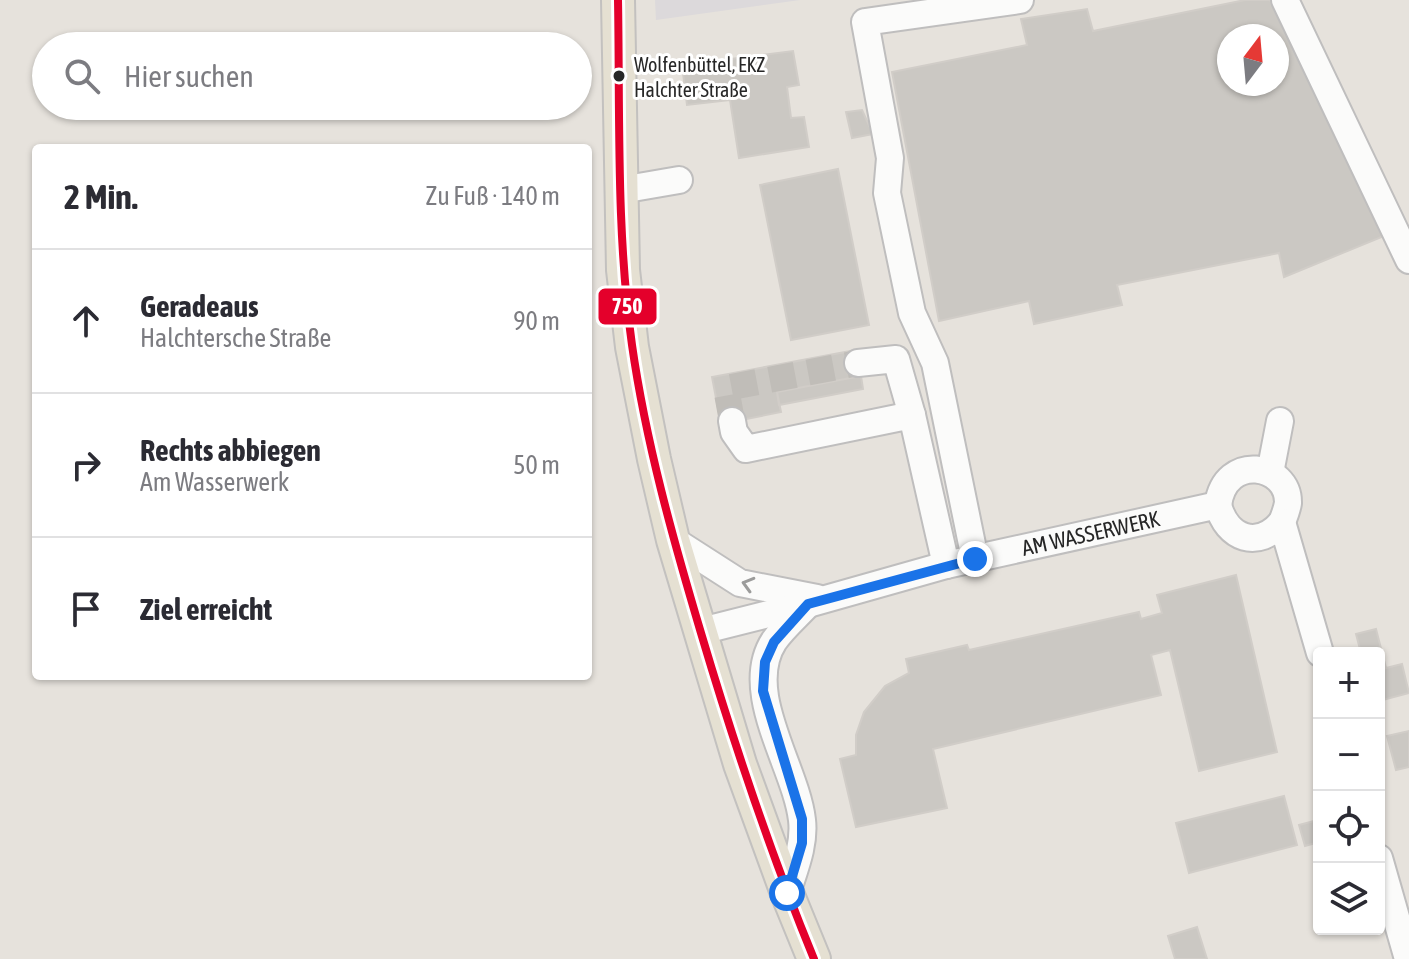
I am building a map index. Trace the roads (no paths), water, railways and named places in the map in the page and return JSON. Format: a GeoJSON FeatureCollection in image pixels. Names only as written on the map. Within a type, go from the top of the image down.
{"type":"FeatureCollection","features":[{"type":"Feature","properties":{"kind":"main road"},"geometry":{"type":"LineString","coordinates":[[618,0],[623,270],[632,347],[654,459],[673,540],[740,764],[814,959]]}},
{"type":"Feature","properties":{"kind":"street"},"geometry":{"type":"LineString","coordinates":[[975,559],[935,363],[912,313],[890,208],[887,193],[890,158],[865,22],[1020,0]]}},
{"type":"Feature","properties":{"kind":"street"},"geometry":{"type":"LineString","coordinates":[[1285,0],[1409,260]]}},
{"type":"Feature","properties":{"kind":"street"},"geometry":{"type":"LineString","coordinates":[[621,190],[679,180]]}},
{"type":"Feature","properties":{"kind":"street"},"geometry":{"type":"LineString","coordinates":[[858,363],[896,359],[946,565]]}},
{"type":"Feature","properties":{"kind":"street"},"geometry":{"type":"LineString","coordinates":[[732,421],[734,432],[746,449],[912,415]]}},
{"type":"Feature","properties":{"kind":"street"},"geometry":{"type":"LineString","coordinates":[[1270,473],[1280,421]]}},
{"type":"Feature","properties":{"kind":"street"},"geometry":{"type":"LineString","coordinates":[[1248,469],[1270,473],[1283,485],[1288,502],[1282,522],[1274,531],[1257,538],[1242,537],[1229,529],[1222,519],[1218,505],[1220,492],[1226,481],[1237,472],[1248,469]]}},
{"type":"Feature","properties":{"kind":"street","name":"AM WASSERWERK"},"geometry":{"type":"LineString","coordinates":[[701,631],[946,565],[1218,505]]}},
{"type":"Feature","properties":{"kind":"street"},"geometry":{"type":"LineString","coordinates":[[1282,522],[1318,647]]}},
{"type":"Feature","properties":{"kind":"street","name":"AM WASSERWERK"},"geometry":{"type":"LineString","coordinates":[[673,540],[740,583],[816,602]]}},
{"type":"Feature","properties":{"kind":"street"},"geometry":{"type":"LineString","coordinates":[[787,893],[802,843],[802,819],[763,691],[765,662],[774,642],[816,602]]}},
{"type":"Feature","properties":{"kind":"street"},"geometry":{"type":"LineString","coordinates":[[1380,863],[1408,959]]}},
{"type":"Feature","properties":{"kind":"tunnel"},"geometry":{"type":"LineString","coordinates":[[732,421],[726,388],[858,363]]}},
{"type":"Feature","properties":{"kind":"place","name":"Wolfenbüttel, EKZ Halchter Straße"},"geometry":{"type":"Point","coordinates":[619,76]}}]}
